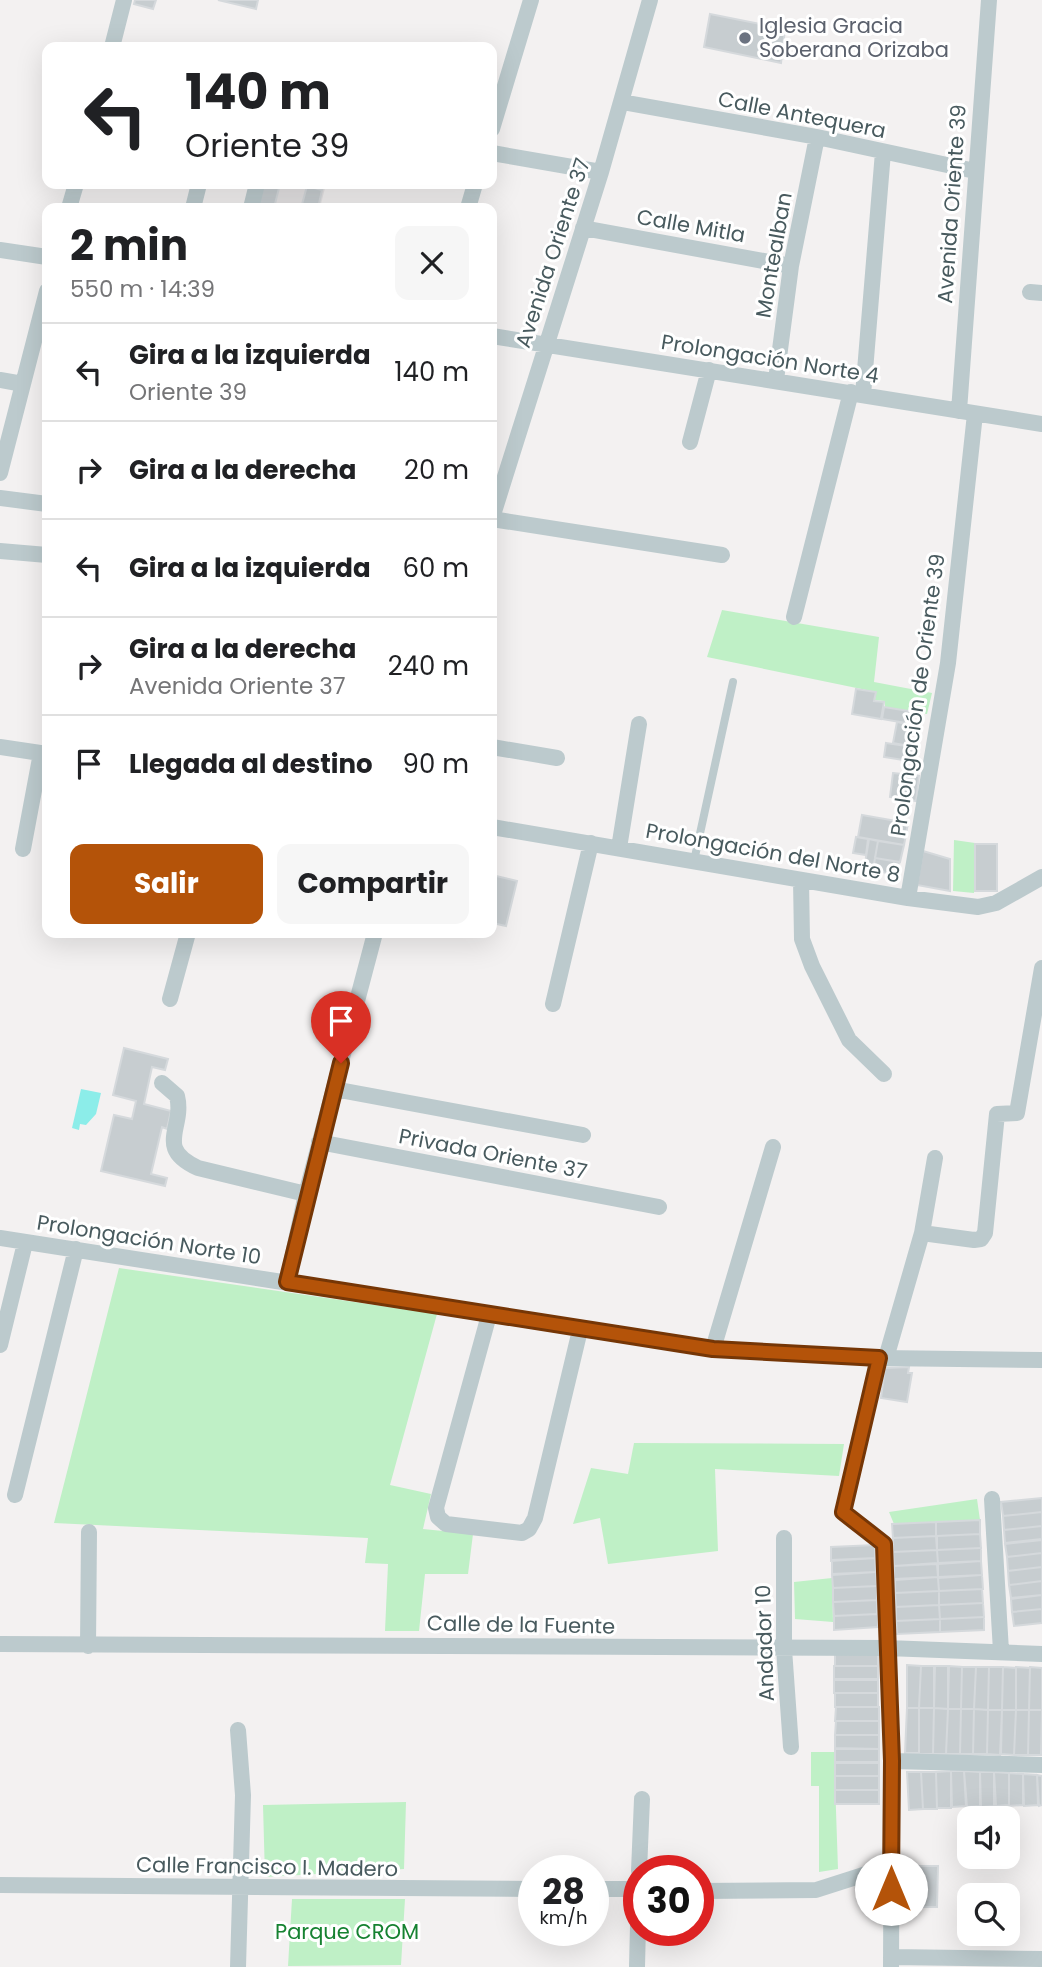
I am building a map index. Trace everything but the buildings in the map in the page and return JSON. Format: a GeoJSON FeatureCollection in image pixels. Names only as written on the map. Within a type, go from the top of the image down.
{"type":"FeatureCollection","features":[{"type":"Feature","properties":{"kind":"street"},"geometry":{"type":"LineString","coordinates":[[113,42],[124,0]]}},
{"type":"Feature","properties":{"kind":"street"},"geometry":{"type":"LineString","coordinates":[[497,112],[531,0]]}},
{"type":"Feature","properties":{"kind":"street","name":"Avenida Oriente 37"},"geometry":{"type":"LineString","coordinates":[[497,503],[622,102],[647,0]]}},
{"type":"Feature","properties":{"kind":"street","name":"Avenida Oriente 39"},"geometry":{"type":"LineString","coordinates":[[967,412],[975,171],[989,0]]}},
{"type":"Feature","properties":{"kind":"street","name":"Calle Antequera"},"geometry":{"type":"LineString","coordinates":[[622,102],[817,137],[975,171]]}},
{"type":"Feature","properties":{"kind":"street","name":"Montealban"},"geometry":{"type":"LineString","coordinates":[[776,380],[791,266],[817,137]]}},
{"type":"Feature","properties":{"kind":"street"},"geometry":{"type":"LineString","coordinates":[[794,617],[857,394],[883,152]]}},
{"type":"Feature","properties":{"kind":"street"},"geometry":{"type":"LineString","coordinates":[[497,154],[601,172]]}},
{"type":"Feature","properties":{"kind":"street","name":"Calle Mitla"},"geometry":{"type":"LineString","coordinates":[[583,228],[791,266]]}},
{"type":"Feature","properties":{"kind":"street"},"geometry":{"type":"LineString","coordinates":[[0,250],[42,256]]}},
{"type":"Feature","properties":{"kind":"street"},"geometry":{"type":"LineString","coordinates":[[0,473],[42,310]]}},
{"type":"Feature","properties":{"kind":"street","name":"Prolongación Norte 4"},"geometry":{"type":"LineString","coordinates":[[497,337],[1042,424]]}},
{"type":"Feature","properties":{"kind":"street"},"geometry":{"type":"LineString","coordinates":[[690,442],[709,370]]}},
{"type":"Feature","properties":{"kind":"street"},"geometry":{"type":"LineString","coordinates":[[0,380],[23,384]]}},
{"type":"Feature","properties":{"kind":"street","name":"Prolongación de Oriente 39"},"geometry":{"type":"LineString","coordinates":[[908,898],[948,663],[967,412]]}},
{"type":"Feature","properties":{"kind":"street"},"geometry":{"type":"LineString","coordinates":[[0,498],[42,503]]}},
{"type":"Feature","properties":{"kind":"street"},"geometry":{"type":"LineString","coordinates":[[497,520],[722,555]]}},
{"type":"Feature","properties":{"kind":"street"},"geometry":{"type":"LineString","coordinates":[[0,551],[42,555]]}},
{"type":"Feature","properties":{"kind":"street"},"geometry":{"type":"LineString","coordinates":[[620,848],[639,724]]}},
{"type":"Feature","properties":{"kind":"street"},"geometry":{"type":"LineString","coordinates":[[0,747],[42,754]]}},
{"type":"Feature","properties":{"kind":"street"},"geometry":{"type":"LineString","coordinates":[[497,748],[557,758]]}},
{"type":"Feature","properties":{"kind":"street"},"geometry":{"type":"LineString","coordinates":[[23,849],[42,763]]}},
{"type":"Feature","properties":{"kind":"street","name":"Prolongación del Norte 8"},"geometry":{"type":"LineString","coordinates":[[497,828],[908,898],[978,906],[996,903],[1042,877]]}},
{"type":"Feature","properties":{"kind":"street"},"geometry":{"type":"LineString","coordinates":[[553,1004],[591,843]]}},
{"type":"Feature","properties":{"kind":"street"},"geometry":{"type":"LineString","coordinates":[[801,880],[802,939],[812,966],[849,1040],[884,1074]]}},
{"type":"Feature","properties":{"kind":"street"},"geometry":{"type":"LineString","coordinates":[[170,999],[187,938]]}},
{"type":"Feature","properties":{"kind":"street"},"geometry":{"type":"LineString","coordinates":[[287,1282],[319,1142],[374,938]]}},
{"type":"Feature","properties":{"kind":"street"},"geometry":{"type":"LineString","coordinates":[[922,1233],[974,1240],[981,1239],[985,1233],[997,1114],[1017,1114],[1042,968]]}},
{"type":"Feature","properties":{"kind":"street"},"geometry":{"type":"LineString","coordinates":[[162,1083],[177,1096],[172,1135],[177,1154],[185,1162],[198,1168],[306,1194]]}},
{"type":"Feature","properties":{"kind":"street"},"geometry":{"type":"LineString","coordinates":[[334,1089],[583,1135]]}},
{"type":"Feature","properties":{"kind":"street","name":"Privada Oriente 37"},"geometry":{"type":"LineString","coordinates":[[319,1142],[659,1207]]}},
{"type":"Feature","properties":{"kind":"street"},"geometry":{"type":"LineString","coordinates":[[713,1349],[773,1147]]}},
{"type":"Feature","properties":{"kind":"street"},"geometry":{"type":"LineString","coordinates":[[935,1158],[922,1233],[882,1358],[843,1512],[884,1544],[892,1761],[891,1962],[1042,1959]]}},
{"type":"Feature","properties":{"kind":"street","name":"Prolongación Norte 10"},"geometry":{"type":"LineString","coordinates":[[0,1238],[713,1349],[882,1358],[1042,1360]]}},
{"type":"Feature","properties":{"kind":"street"},"geometry":{"type":"LineString","coordinates":[[0,1345],[25,1242]]}},
{"type":"Feature","properties":{"kind":"street"},"geometry":{"type":"LineString","coordinates":[[15,1495],[76,1249]]}},
{"type":"Feature","properties":{"kind":"street"},"geometry":{"type":"LineString","coordinates":[[489,1315],[436,1508],[438,1517],[446,1524],[522,1533],[529,1529],[535,1518],[580,1330]]}},
{"type":"Feature","properties":{"kind":"street"},"geometry":{"type":"LineString","coordinates":[[992,1499],[1001,1651]]}},
{"type":"Feature","properties":{"kind":"street"},"geometry":{"type":"LineString","coordinates":[[88,1646],[89,1532]]}},
{"type":"Feature","properties":{"kind":"street","name":"Andador 10"},"geometry":{"type":"LineString","coordinates":[[784,1538],[784,1649],[790,1747]]}},
{"type":"Feature","properties":{"kind":"street","name":"Calle de la Fuente"},"geometry":{"type":"LineString","coordinates":[[0,1644],[887,1648],[1042,1654]]}},
{"type":"Feature","properties":{"kind":"street"},"geometry":{"type":"LineString","coordinates":[[238,1730],[243,1795],[238,1967]]}},
{"type":"Feature","properties":{"kind":"street"},"geometry":{"type":"LineString","coordinates":[[892,1761],[1042,1765]]}},
{"type":"Feature","properties":{"kind":"street"},"geometry":{"type":"LineString","coordinates":[[640,1855],[642,1799]]}},
{"type":"Feature","properties":{"kind":"street"},"geometry":{"type":"LineString","coordinates":[[714,1891],[816,1890],[891,1866]]}},
{"type":"Feature","properties":{"kind":"street","name":"Calle Francisco I. Madero"},"geometry":{"type":"LineString","coordinates":[[0,1885],[518,1889]]}},
{"type":"Feature","properties":{"kind":"street"},"geometry":{"type":"LineString","coordinates":[[636,1967],[637,1946]]}},
{"type":"Feature","properties":{"kind":"lane"},"geometry":{"type":"LineString","coordinates":[[694,861],[733,682]]}},
{"type":"Feature","properties":{"kind":"shaded area"},"geometry":{"type":"Polygon","coordinates":[[[259,189],[325,189],[321,203],[255,203],[259,189]]]}},
{"type":"Feature","properties":{"kind":"green space"},"geometry":{"type":"Polygon","coordinates":[[[722,610],[879,637],[874,682],[932,693],[927,714],[885,707],[885,701],[875,700],[876,692],[707,657],[722,610]]]}},
{"type":"Feature","properties":{"kind":"green space"},"geometry":{"type":"Polygon","coordinates":[[[954,840],[975,843],[974,893],[953,891],[954,840]]]}},
{"type":"Feature","properties":{"kind":"green space"},"geometry":{"type":"Polygon","coordinates":[[[119,1268],[437,1314],[390,1485],[431,1494],[423,1529],[473,1534],[468,1574],[425,1574],[419,1631],[385,1631],[388,1564],[365,1563],[368,1538],[54,1523],[119,1268]]]}},
{"type":"Feature","properties":{"kind":"green space"},"geometry":{"type":"Polygon","coordinates":[[[634,1443],[844,1444],[839,1476],[715,1469],[718,1551],[608,1564],[600,1518],[573,1524],[591,1468],[628,1474],[634,1443]]]}},
{"type":"Feature","properties":{"kind":"green space"},"geometry":{"type":"Polygon","coordinates":[[[977,1499],[980,1520],[894,1524],[889,1512],[977,1499]]]}},
{"type":"Feature","properties":{"kind":"green space"},"geometry":{"type":"Polygon","coordinates":[[[832,1578],[833,1622],[795,1619],[794,1582],[832,1578]]]}},
{"type":"Feature","properties":{"kind":"green space"},"geometry":{"type":"Polygon","coordinates":[[[811,1752],[834,1752],[838,1869],[819,1872],[819,1786],[811,1786],[811,1752]]]}},
{"type":"Feature","properties":{"kind":"green space"},"geometry":{"type":"Polygon","coordinates":[[[406,1802],[404,1869],[265,1877],[263,1805],[406,1802]]]}},
{"type":"Feature","properties":{"kind":"green space","name":"Parque CROM"},"geometry":{"type":"Polygon","coordinates":[[[292,1899],[405,1899],[401,1965],[288,1966],[292,1899]]]}},
{"type":"Feature","properties":{"kind":"water"},"geometry":{"type":"Polygon","coordinates":[[[81,1089],[101,1093],[96,1114],[86,1125],[80,1124],[79,1130],[72,1128],[81,1089]]]}},
{"type":"Feature","properties":{"kind":"place","name":"Iglesia Gracia Soberana Orizaba"},"geometry":{"type":"Point","coordinates":[745,38]}},
{"type":"Feature","properties":{"kind":"route"},"geometry":{"type":"LineString","coordinates":[[341,1063],[306,1194],[287,1282],[713,1349],[879,1358],[843,1512],[884,1544],[892,1761],[891,1889]]}}]}
